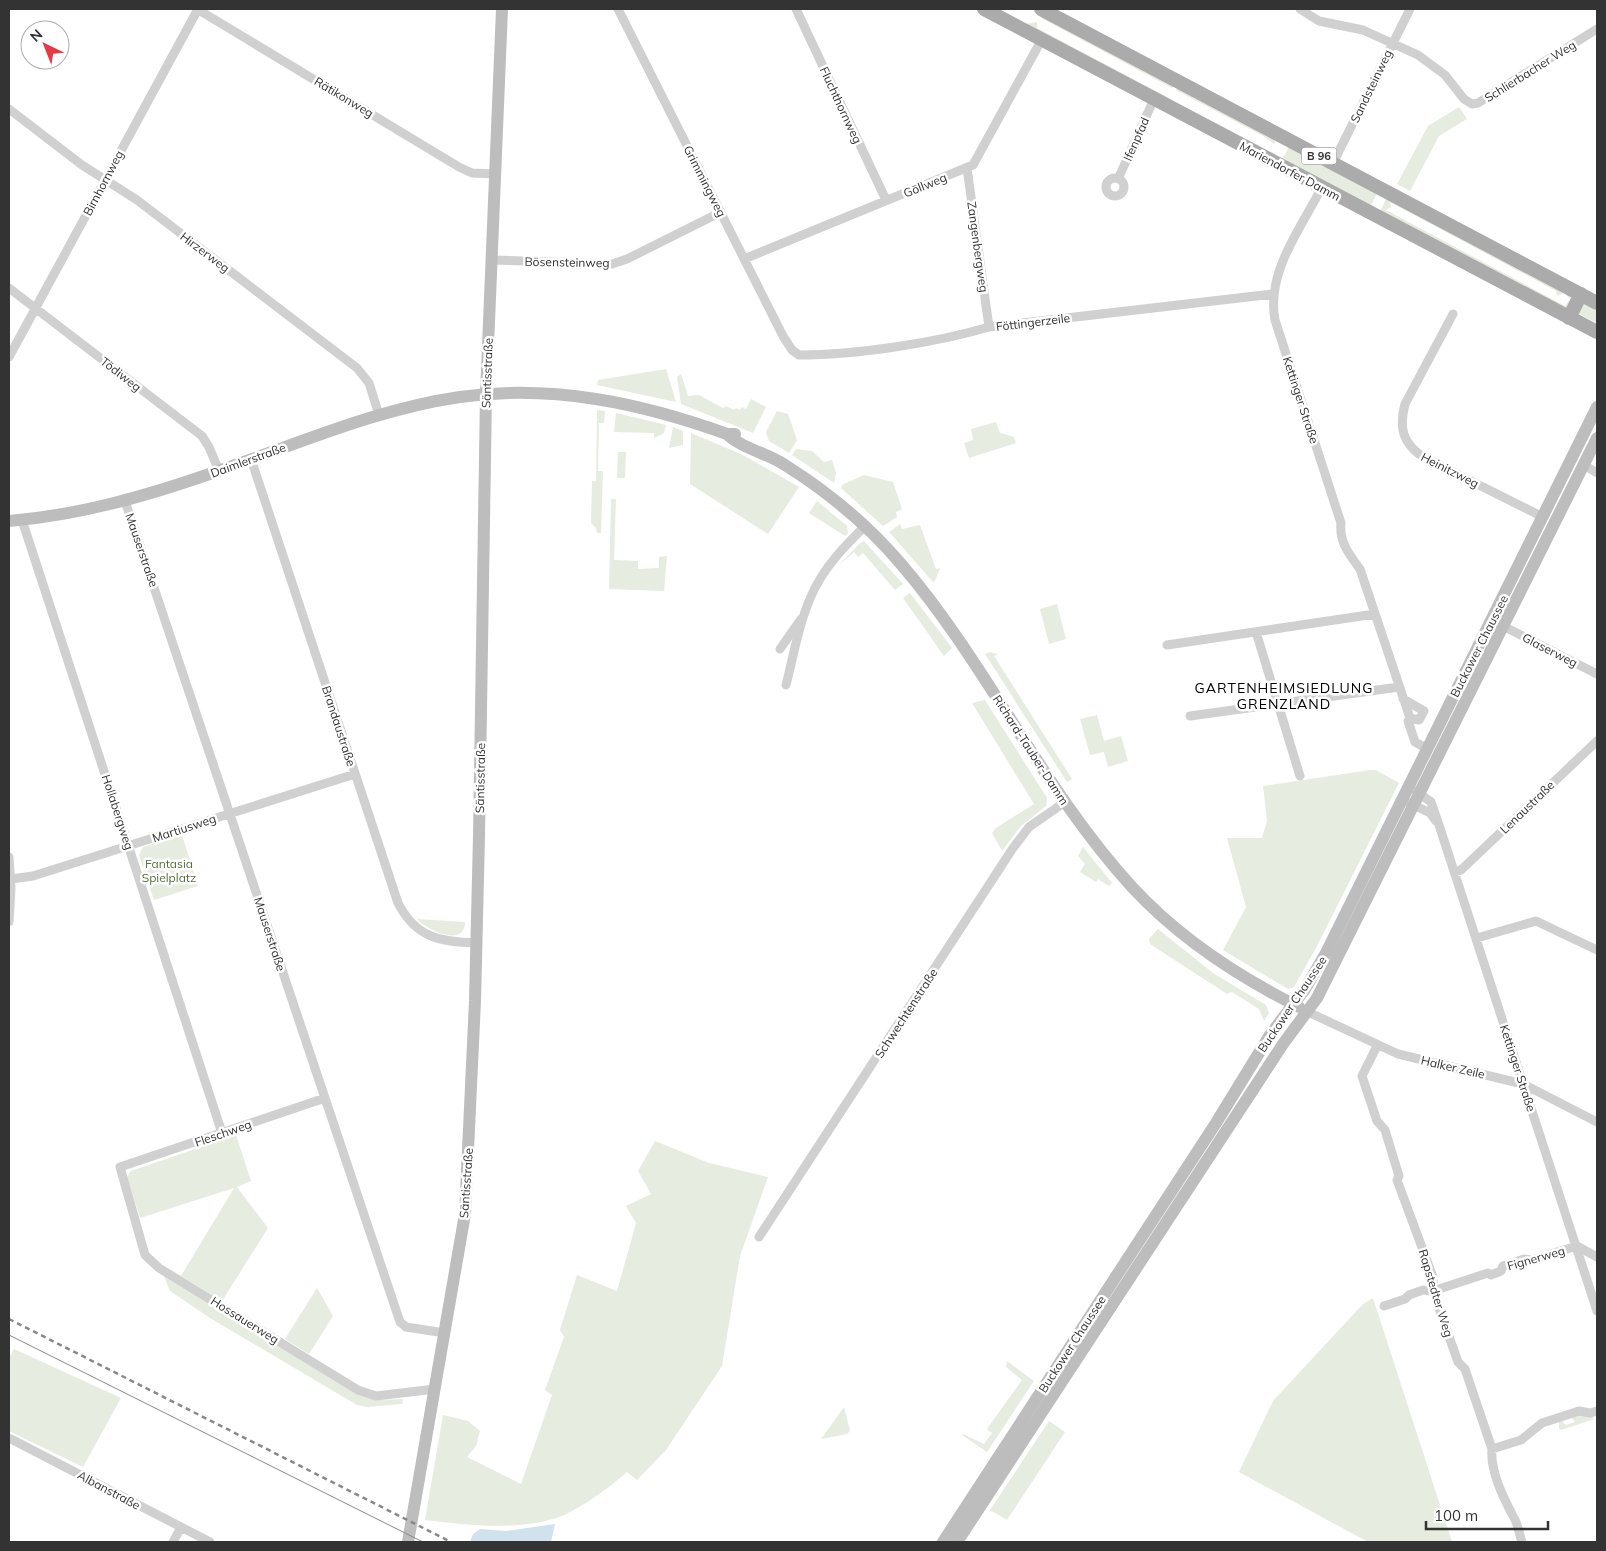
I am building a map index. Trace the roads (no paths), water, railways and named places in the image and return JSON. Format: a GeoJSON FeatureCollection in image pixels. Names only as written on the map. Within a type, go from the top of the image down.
{"type":"FeatureCollection","features":[{"type":"Feature","properties":{"kind":"main road","name":"B 96"},"geometry":{"type":"LineString","coordinates":[[1041,9],[1597,303]]}},
{"type":"Feature","properties":{"kind":"main road","name":"Mariendorfer Damm"},"geometry":{"type":"LineString","coordinates":[[993,11],[1042,39],[1597,332]]}},
{"type":"Feature","properties":{"kind":"main road"},"geometry":{"type":"LineString","coordinates":[[1569,318],[1581,294]]}},
{"type":"Feature","properties":{"kind":"street","name":"Rätikonweg"},"geometry":{"type":"LineString","coordinates":[[197,9],[459,167],[472,173],[495,174]]}},
{"type":"Feature","properties":{"kind":"street","name":"Birnhornweg"},"geometry":{"type":"LineString","coordinates":[[9,357],[197,9]]}},
{"type":"Feature","properties":{"kind":"street","name":"Säntisstraße"},"geometry":{"type":"LineString","coordinates":[[408,1542],[465,1214],[477,943],[486,394],[502,9]]}},
{"type":"Feature","properties":{"kind":"street","name":"Grimmingweg"},"geometry":{"type":"LineString","coordinates":[[618,9],[783,336],[794,353]]}},
{"type":"Feature","properties":{"kind":"street","name":"Fluchthornweg"},"geometry":{"type":"LineString","coordinates":[[796,9],[886,200]]}},
{"type":"Feature","properties":{"kind":"street"},"geometry":{"type":"LineString","coordinates":[[1300,9],[1319,21],[1363,30],[1393,42]]}},
{"type":"Feature","properties":{"kind":"street","name":"Sandsteinweg"},"geometry":{"type":"LineString","coordinates":[[1332,163],[1410,9]]}},
{"type":"Feature","properties":{"kind":"street","name":"Schlierbacher Weg"},"geometry":{"type":"LineString","coordinates":[[1393,42],[1432,63],[1446,75],[1464,100],[1472,104],[1490,96],[1597,29]]}},
{"type":"Feature","properties":{"kind":"street","name":"Göllweg"},"geometry":{"type":"LineString","coordinates":[[744,259],[967,168],[977,162],[1042,39]]}},
{"type":"Feature","properties":{"kind":"street","name":"Ifenpfad"},"geometry":{"type":"LineString","coordinates":[[1118,179],[1154,98]]}},
{"type":"Feature","properties":{"kind":"street","name":"Hirzerweg"},"geometry":{"type":"LineString","coordinates":[[9,109],[80,163],[137,200],[357,368],[369,383],[380,415]]}},
{"type":"Feature","properties":{"kind":"street","name":"Zangenbergweg"},"geometry":{"type":"LineString","coordinates":[[967,168],[989,327]]}},
{"type":"Feature","properties":{"kind":"street","name":"Kettinger Straße"},"geometry":{"type":"LineString","coordinates":[[1322,187],[1281,265],[1273,294],[1275,320],[1341,523],[1340,533],[1345,550],[1360,569],[1410,718],[1408,721],[1415,742],[1428,749]]}},
{"type":"Feature","properties":{"kind":"street","name":"Bösensteinweg"},"geometry":{"type":"LineString","coordinates":[[492,260],[612,264],[627,259],[721,212]]}},
{"type":"Feature","properties":{"kind":"street","name":"Tödiweg"},"geometry":{"type":"LineString","coordinates":[[9,288],[202,436],[209,446],[219,471]]}},
{"type":"Feature","properties":{"kind":"street","name":"Föttingerzeile"},"geometry":{"type":"LineString","coordinates":[[794,353],[806,355],[870,349],[960,336],[989,327],[1273,294]]}},
{"type":"Feature","properties":{"kind":"street","name":"Heinitzweg"},"geometry":{"type":"LineString","coordinates":[[1453,314],[1405,404],[1401,418],[1406,442],[1423,457],[1543,517]]}},
{"type":"Feature","properties":{"kind":"street","name":"Daimlerstraße"},"geometry":{"type":"LineString","coordinates":[[15,521],[82,510],[125,500],[219,471],[380,415],[433,402],[486,394]]}},
{"type":"Feature","properties":{"kind":"street","name":"Richard-Tauber-Damm"},"geometry":{"type":"LineString","coordinates":[[486,394],[547,394],[615,401],[673,415],[727,434],[736,434],[773,454],[779,461],[818,488],[865,526],[902,565],[949,625],[1065,802],[1117,870],[1177,930],[1213,958],[1308,1012]]}},
{"type":"Feature","properties":{"kind":"street","name":"Buckower Chaussee"},"geometry":{"type":"LineString","coordinates":[[957,1542],[1283,1044],[1317,998],[1411,796],[1428,749],[1597,408]]}},
{"type":"Feature","properties":{"kind":"street","name":"Buckower Chaussee"},"geometry":{"type":"LineString","coordinates":[[942,1542],[1292,1004],[1305,989],[1503,626],[1592,470],[1597,438]]}},
{"type":"Feature","properties":{"kind":"street","name":"Brandaustraße"},"geometry":{"type":"LineString","coordinates":[[251,459],[404,914],[418,929],[432,938],[449,942],[477,943]]}},
{"type":"Feature","properties":{"kind":"street","name":"Mauserstraße"},"geometry":{"type":"LineString","coordinates":[[125,500],[400,1322],[406,1327],[445,1333]]}},
{"type":"Feature","properties":{"kind":"street","name":"Hollabergweg"},"geometry":{"type":"LineString","coordinates":[[15,521],[130,845],[222,1133]]}},
{"type":"Feature","properties":{"kind":"street"},"geometry":{"type":"LineString","coordinates":[[786,685],[805,613],[820,578],[837,556],[865,526]]}},
{"type":"Feature","properties":{"kind":"street"},"geometry":{"type":"LineString","coordinates":[[780,649],[805,613]]}},
{"type":"Feature","properties":{"kind":"street"},"geometry":{"type":"LineString","coordinates":[[1167,645],[1375,614]]}},
{"type":"Feature","properties":{"kind":"street","name":"Glaserweg"},"geometry":{"type":"LineString","coordinates":[[1503,626],[1597,674]]}},
{"type":"Feature","properties":{"kind":"street"},"geometry":{"type":"LineString","coordinates":[[1256,632],[1300,776]]}},
{"type":"Feature","properties":{"kind":"street"},"geometry":{"type":"LineString","coordinates":[[1190,716],[1399,687]]}},
{"type":"Feature","properties":{"kind":"street"},"geometry":{"type":"LineString","coordinates":[[1403,699],[1424,711],[1422,718],[1419,720],[1410,718]]}},
{"type":"Feature","properties":{"kind":"street","name":"Lenaustraße"},"geometry":{"type":"LineString","coordinates":[[1455,872],[1461,870],[1596,744]]}},
{"type":"Feature","properties":{"kind":"street","name":"Martiusweg"},"geometry":{"type":"LineString","coordinates":[[11,880],[27,878],[356,774]]}},
{"type":"Feature","properties":{"kind":"street","name":"Kettinger Straße"},"geometry":{"type":"LineString","coordinates":[[1411,796],[1440,825]]}},
{"type":"Feature","properties":{"kind":"street","name":"Kettinger Straße"},"geometry":{"type":"LineString","coordinates":[[1411,796],[1432,802],[1597,1311]]}},
{"type":"Feature","properties":{"kind":"street","name":"Schwechtenstraße"},"geometry":{"type":"LineString","coordinates":[[759,1237],[1013,848],[1029,828],[1065,802]]}},
{"type":"Feature","properties":{"kind":"street"},"geometry":{"type":"LineString","coordinates":[[9,857],[11,880],[9,922]]}},
{"type":"Feature","properties":{"kind":"street"},"geometry":{"type":"LineString","coordinates":[[1476,938],[1536,921],[1597,950]]}},
{"type":"Feature","properties":{"kind":"street","name":"Halker Zeile"},"geometry":{"type":"LineString","coordinates":[[1308,1012],[1377,1046],[1398,1054],[1523,1084],[1597,1122]]}},
{"type":"Feature","properties":{"kind":"street","name":"Rapstedter Weg"},"geometry":{"type":"LineString","coordinates":[[1377,1046],[1362,1076],[1377,1121],[1384,1130],[1406,1208],[1412,1226],[1419,1237],[1433,1278],[1433,1291],[1458,1362],[1465,1369],[1492,1449],[1491,1458],[1506,1506],[1514,1517],[1522,1542]]}},
{"type":"Feature","properties":{"kind":"street","name":"Fleschweg"},"geometry":{"type":"LineString","coordinates":[[120,1167],[325,1098]]}},
{"type":"Feature","properties":{"kind":"street","name":"Hossauerweg"},"geometry":{"type":"LineString","coordinates":[[120,1167],[144,1256],[159,1268],[358,1390],[376,1396],[435,1389]]}},
{"type":"Feature","properties":{"kind":"street"},"geometry":{"type":"LineString","coordinates":[[1577,1246],[1597,1257]]}},
{"type":"Feature","properties":{"kind":"street","name":"Fignerweg"},"geometry":{"type":"LineString","coordinates":[[1384,1306],[1416,1293],[1433,1291],[1488,1273],[1496,1273],[1501,1271],[1503,1266],[1524,1259],[1531,1260],[1577,1246]]}},
{"type":"Feature","properties":{"kind":"street"},"geometry":{"type":"LineString","coordinates":[[1492,1449],[1521,1440],[1542,1423],[1579,1411],[1590,1414],[1597,1411]]}},
{"type":"Feature","properties":{"kind":"street","name":"Albanstraße"},"geometry":{"type":"LineString","coordinates":[[9,1438],[210,1542]]}},
{"type":"Feature","properties":{"kind":"street"},"geometry":{"type":"LineString","coordinates":[[173,1542],[181,1527]]}},
{"type":"Feature","properties":{"kind":"water"},"geometry":{"type":"Polygon","coordinates":[[[555,1524],[551,1542],[470,1542],[473,1534],[480,1529],[506,1531],[555,1524]]]}},
{"type":"Feature","properties":{"kind":"tram line"},"geometry":{"type":"LineString","coordinates":[[9,1335],[423,1542]]}},
{"type":"Feature","properties":{"kind":"railway"},"geometry":{"type":"LineString","coordinates":[[9,1319],[451,1542]]}},
{"type":"Feature","properties":{"kind":"district","name":"GARTENHEIMSIEDLUNG GRENZLAND"},"geometry":{"type":"Point","coordinates":[1284,696]}},
{"type":"Feature","properties":{"kind":"park label","name":"Fantasia Spielplatz"},"geometry":{"type":"Point","coordinates":[169,870]}}]}
